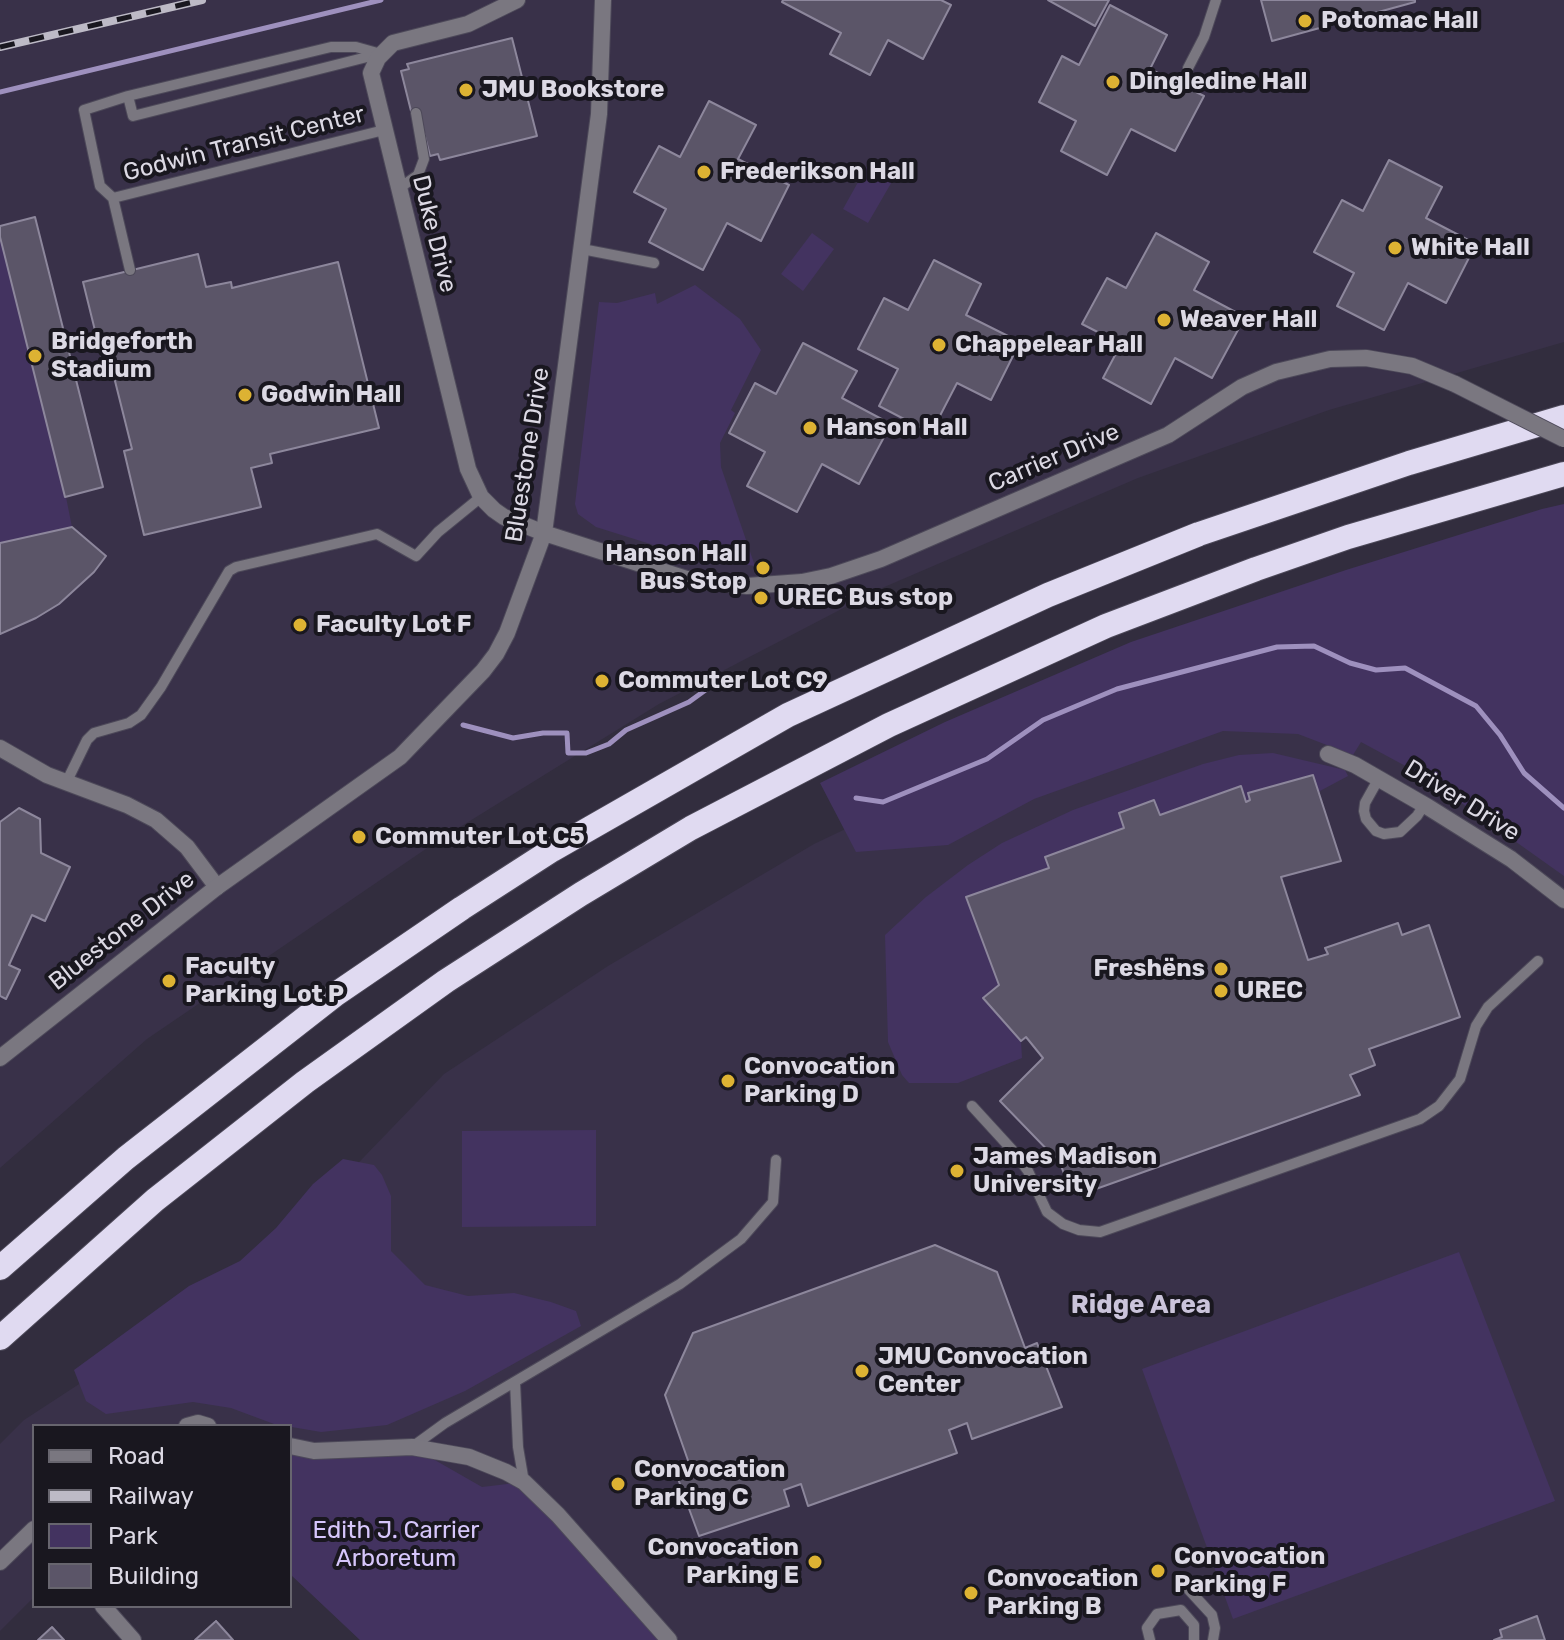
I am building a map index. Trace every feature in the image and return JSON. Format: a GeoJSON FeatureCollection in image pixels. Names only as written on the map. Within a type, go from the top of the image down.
{"type":"FeatureCollection","features":[{"type":"Feature","properties":{"kind":"highway"},"geometry":{"type":"LineString","coordinates":[[0,1268],[126,1158],[336,994],[552,850],[788,715],[1040,598],[1184,540],[1359,479],[1564,417]]}},
{"type":"Feature","properties":{"kind":"highway"},"geometry":{"type":"LineString","coordinates":[[0,1338],[81,1263],[176,1183],[293,1092],[446,981],[617,872],[804,767],[979,682],[1179,598],[1348,537],[1564,474]]}},
{"type":"Feature","properties":{"kind":"highway"},"geometry":{"type":"LineString","coordinates":[[0,1351],[81,1263]]}},
{"type":"Feature","properties":{"kind":"street"},"geometry":{"type":"LineString","coordinates":[[381,54],[401,40],[468,24],[517,0]]}},
{"type":"Feature","properties":{"kind":"street","name":"Bluestone Drive"},"geometry":{"type":"LineString","coordinates":[[0,1058],[217,887],[400,757],[483,671],[507,633],[544,533],[599,114],[603,0]]}},
{"type":"Feature","properties":{"kind":"street","name":"Duke Drive"},"geometry":{"type":"LineString","coordinates":[[381,54],[371,73],[459,442],[473,484],[481,497]]}},
{"type":"Feature","properties":{"kind":"street","name":"Carrier Drive"},"geometry":{"type":"LineString","coordinates":[[544,533],[687,579],[747,586],[802,582],[855,569],[893,554],[1168,435],[1242,387],[1276,372],[1330,359],[1366,358],[1412,366],[1564,439]]}},
{"type":"Feature","properties":{"kind":"street"},"geometry":{"type":"LineString","coordinates":[[481,497],[504,517],[544,533]]}},
{"type":"Feature","properties":{"kind":"street"},"geometry":{"type":"LineString","coordinates":[[0,748],[33,768],[127,805],[156,820],[187,847],[217,887]]}},
{"type":"Feature","properties":{"kind":"street","name":"Driver Drive"},"geometry":{"type":"LineString","coordinates":[[1328,754],[1379,778],[1424,805],[1511,859],[1564,900]]}},
{"type":"Feature","properties":{"kind":"street"},"geometry":{"type":"LineString","coordinates":[[292,1446],[314,1451],[412,1447],[469,1457],[524,1482],[558,1515],[669,1640]]}},
{"type":"Feature","properties":{"kind":"street"},"geometry":{"type":"LineString","coordinates":[[0,1562],[32,1531]]}},
{"type":"Feature","properties":{"kind":"street"},"geometry":{"type":"LineString","coordinates":[[105,1608],[133,1640]]}},
{"type":"Feature","properties":{"kind":"lane"},"geometry":{"type":"LineString","coordinates":[[1188,68],[1204,37],[1216,0]]}},
{"type":"Feature","properties":{"kind":"lane"},"geometry":{"type":"LineString","coordinates":[[331,47],[356,47],[381,54],[133,116],[128,96],[331,47]]}},
{"type":"Feature","properties":{"kind":"lane","name":"Godwin Transit Center"},"geometry":{"type":"LineString","coordinates":[[128,96],[84,110],[100,186],[113,198],[384,130]]}},
{"type":"Feature","properties":{"kind":"lane"},"geometry":{"type":"LineString","coordinates":[[398,189],[418,175],[424,159],[416,113]]}},
{"type":"Feature","properties":{"kind":"lane"},"geometry":{"type":"LineString","coordinates":[[113,198],[130,270]]}},
{"type":"Feature","properties":{"kind":"lane"},"geometry":{"type":"LineString","coordinates":[[582,249],[654,263]]}},
{"type":"Feature","properties":{"kind":"lane"},"geometry":{"type":"LineString","coordinates":[[66,783],[87,740],[94,733],[129,723],[141,715],[229,571],[377,534],[416,556],[438,532],[481,497]]}},
{"type":"Feature","properties":{"kind":"lane"},"geometry":{"type":"LineString","coordinates":[[1379,778],[1365,803],[1364,811],[1366,819],[1376,831],[1384,834],[1400,832],[1424,805]]}},
{"type":"Feature","properties":{"kind":"lane"},"geometry":{"type":"LineString","coordinates":[[972,1106],[1022,1162],[1047,1212],[1063,1224],[1079,1230],[1100,1232],[1420,1119],[1439,1106],[1460,1079],[1476,1026],[1488,1007],[1538,961]]}},
{"type":"Feature","properties":{"kind":"lane"},"geometry":{"type":"LineString","coordinates":[[412,1447],[445,1423],[680,1284],[741,1239],[773,1202],[776,1160]]}},
{"type":"Feature","properties":{"kind":"lane"},"geometry":{"type":"LineString","coordinates":[[515,1382],[518,1447],[524,1482]]}},
{"type":"Feature","properties":{"kind":"lane"},"geometry":{"type":"LineString","coordinates":[[1189,1590],[1212,1615],[1215,1628],[1213,1640]]}},
{"type":"Feature","properties":{"kind":"lane"},"geometry":{"type":"LineString","coordinates":[[1150,1640],[1147,1628],[1157,1614],[1181,1610],[1194,1625],[1194,1640]]}},
{"type":"Feature","properties":{"kind":"shaded area"},"geometry":{"type":"Polygon","coordinates":[[[0,0],[1564,0],[1564,342],[1329,410],[1138,478],[882,588],[659,704],[439,840],[147,1039],[0,1168],[0,0]]]}},
{"type":"Feature","properties":{"kind":"shaded area","name":"James Madison University"},"geometry":{"type":"Polygon","coordinates":[[[1564,554],[1564,1640],[360,1640],[292,1576],[292,1424],[32,1424],[32,1599],[0,1631],[0,1444],[24,1420],[257,1268],[444,1074],[608,966],[814,844],[1047,733],[1564,554]]]}},
{"type":"Feature","properties":{"kind":"green space"},"geometry":{"type":"Polygon","coordinates":[[[871,159],[897,173],[868,223],[843,209],[871,159]]]}},
{"type":"Feature","properties":{"kind":"green space","name":"Bridgeforth Stadium"},"geometry":{"type":"Polygon","coordinates":[[[35,217],[103,487],[66,497],[72,527],[106,556],[94,572],[59,604],[0,634],[0,226],[35,217]]]}},
{"type":"Feature","properties":{"kind":"green space"},"geometry":{"type":"Polygon","coordinates":[[[812,233],[834,249],[803,291],[781,274],[812,233]]]}},
{"type":"Feature","properties":{"kind":"green space"},"geometry":{"type":"Polygon","coordinates":[[[695,285],[740,319],[761,350],[731,410],[735,413],[720,443],[721,467],[755,566],[695,558],[596,527],[578,514],[575,504],[599,302],[617,303],[655,293],[657,304],[695,285]]]}},
{"type":"Feature","properties":{"kind":"green space"},"geometry":{"type":"Polygon","coordinates":[[[1564,504],[1564,876],[1437,783],[1361,742],[1353,755],[1298,734],[1223,731],[1034,799],[948,845],[856,852],[820,783],[945,722],[1131,642],[1346,570],[1564,504]]]}},
{"type":"Feature","properties":{"kind":"green space"},"geometry":{"type":"Polygon","coordinates":[[[1273,753],[1345,770],[1348,776],[1318,792],[1312,775],[1249,793],[1250,800],[1246,802],[1240,786],[1046,856],[1049,868],[967,897],[999,985],[983,999],[1021,1041],[1022,1058],[958,1083],[909,1083],[902,1075],[888,1042],[885,935],[926,897],[1002,843],[1073,810],[1203,764],[1239,755],[1273,753]]]}},
{"type":"Feature","properties":{"kind":"green space"},"geometry":{"type":"Polygon","coordinates":[[[596,1130],[596,1226],[462,1227],[462,1131],[596,1130]]]}},
{"type":"Feature","properties":{"kind":"green space"},"geometry":{"type":"Polygon","coordinates":[[[343,1159],[374,1165],[391,1196],[391,1251],[425,1285],[468,1296],[514,1293],[551,1302],[576,1311],[581,1326],[465,1391],[387,1425],[321,1432],[292,1427],[292,1424],[274,1424],[231,1408],[193,1402],[106,1414],[86,1401],[74,1370],[189,1286],[240,1261],[276,1228],[313,1184],[343,1159]]]}},
{"type":"Feature","properties":{"kind":"green space"},"geometry":{"type":"Polygon","coordinates":[[[1459,1252],[1555,1501],[1233,1619],[1142,1369],[1459,1252]]]}},
{"type":"Feature","properties":{"kind":"green space","name":"Edith J. Carrier Arboretum"},"geometry":{"type":"Polygon","coordinates":[[[292,1446],[412,1447],[482,1487],[524,1482],[669,1640],[360,1640],[292,1576],[292,1446]]]}},
{"type":"Feature","properties":{"kind":"building"},"geometry":{"type":"Polygon","coordinates":[[[783,0],[941,0],[951,5],[923,59],[888,40],[870,75],[830,54],[841,33],[783,0]]]}},
{"type":"Feature","properties":{"kind":"building"},"geometry":{"type":"Polygon","coordinates":[[[1048,0],[1109,0],[1095,26],[1048,0]]]}},
{"type":"Feature","properties":{"kind":"building","name":"Potomac Hall"},"geometry":{"type":"Polygon","coordinates":[[[1261,0],[1415,0],[1415,2],[1272,41],[1261,0]]]}},
{"type":"Feature","properties":{"kind":"building","name":"Dingledine Hall"},"geometry":{"type":"Polygon","coordinates":[[[1110,5],[1167,35],[1150,69],[1204,96],[1175,151],[1131,129],[1107,175],[1061,151],[1076,121],[1039,102],[1062,56],[1079,65],[1110,5]]]}},
{"type":"Feature","properties":{"kind":"building","name":"JMU Bookstore"},"geometry":{"type":"Polygon","coordinates":[[[512,38],[537,136],[440,160],[438,154],[430,156],[418,109],[411,111],[401,71],[409,69],[407,64],[512,38]]]}},
{"type":"Feature","properties":{"kind":"building","name":"Frederikson Hall"},"geometry":{"type":"Polygon","coordinates":[[[709,101],[756,125],[738,159],[789,185],[761,241],[727,223],[703,270],[649,242],[666,209],[634,192],[659,146],[680,157],[709,101]]]}},
{"type":"Feature","properties":{"kind":"building","name":"White Hall"},"geometry":{"type":"Polygon","coordinates":[[[1389,160],[1442,187],[1426,218],[1476,244],[1446,303],[1408,283],[1384,330],[1337,306],[1354,273],[1314,252],[1342,200],[1363,211],[1389,160]]]}},
{"type":"Feature","properties":{"kind":"building"},"geometry":{"type":"Polygon","coordinates":[[[35,217],[103,487],[65,497],[0,237],[0,226],[35,217]]]}},
{"type":"Feature","properties":{"kind":"building","name":"Weaver Hall"},"geometry":{"type":"Polygon","coordinates":[[[1156,233],[1209,262],[1194,290],[1245,317],[1212,378],[1175,358],[1151,404],[1103,378],[1121,344],[1082,324],[1107,278],[1126,288],[1156,233]]]}},
{"type":"Feature","properties":{"kind":"building","name":"Godwin Hall"},"geometry":{"type":"Polygon","coordinates":[[[198,254],[206,287],[231,282],[232,288],[338,262],[379,428],[270,454],[272,463],[251,468],[261,507],[144,535],[124,451],[132,449],[110,361],[103,363],[83,282],[198,254]]]}},
{"type":"Feature","properties":{"kind":"building","name":"Chappelear Hall"},"geometry":{"type":"Polygon","coordinates":[[[934,260],[981,284],[966,315],[1020,342],[991,400],[957,383],[931,433],[879,406],[898,369],[858,349],[884,298],[908,310],[934,260]]]}},
{"type":"Feature","properties":{"kind":"building","name":"Hanson Hall"},"geometry":{"type":"Polygon","coordinates":[[[803,343],[857,371],[842,398],[891,424],[859,484],[822,464],[797,512],[747,486],[765,452],[729,433],[755,383],[776,394],[803,343]]]}},
{"type":"Feature","properties":{"kind":"building"},"geometry":{"type":"Polygon","coordinates":[[[72,527],[106,556],[94,572],[59,604],[0,634],[0,543],[72,527]]]}},
{"type":"Feature","properties":{"kind":"building","name":"UREC"},"geometry":{"type":"Polygon","coordinates":[[[1313,775],[1341,861],[1281,877],[1308,960],[1328,954],[1325,948],[1398,923],[1402,935],[1429,925],[1460,1017],[1369,1049],[1375,1065],[1350,1075],[1360,1095],[1079,1195],[1076,1185],[1069,1187],[1060,1163],[1000,1101],[1043,1058],[1026,1037],[1021,1041],[983,998],[999,985],[966,897],[1049,868],[1045,857],[1124,828],[1119,813],[1154,800],[1160,815],[1241,786],[1246,802],[1250,800],[1248,793],[1313,775]]]}},
{"type":"Feature","properties":{"kind":"building"},"geometry":{"type":"Polygon","coordinates":[[[19,808],[40,819],[41,853],[70,867],[45,921],[32,915],[9,965],[20,970],[6,999],[0,996],[0,822],[19,808]]]}},
{"type":"Feature","properties":{"kind":"building","name":"JMU Convocation Center"},"geometry":{"type":"Polygon","coordinates":[[[935,1245],[997,1272],[1025,1348],[1037,1343],[1062,1407],[972,1439],[967,1423],[949,1430],[957,1453],[808,1506],[801,1484],[784,1490],[789,1506],[699,1536],[677,1476],[691,1469],[665,1395],[693,1333],[935,1245]]]}},
{"type":"Feature","properties":{"kind":"building"},"geometry":{"type":"Polygon","coordinates":[[[1537,1616],[1545,1640],[1494,1640],[1502,1637],[1500,1630],[1537,1616]]]}},
{"type":"Feature","properties":{"kind":"building"},"geometry":{"type":"Polygon","coordinates":[[[216,1621],[233,1640],[195,1640],[216,1621]]]}},
{"type":"Feature","properties":{"kind":"building"},"geometry":{"type":"Polygon","coordinates":[[[52,1627],[64,1640],[38,1640],[52,1627]]]}},
{"type":"Feature","properties":{"kind":"waterway"},"geometry":{"type":"LineString","coordinates":[[0,92],[381,0]]}},
{"type":"Feature","properties":{"kind":"waterway"},"geometry":{"type":"LineString","coordinates":[[856,798],[883,802],[987,759],[1043,720],[1117,689],[1277,647],[1314,646],[1350,663],[1376,670],[1405,668],[1476,706],[1500,735],[1524,773],[1564,808]]}},
{"type":"Feature","properties":{"kind":"waterway"},"geometry":{"type":"LineString","coordinates":[[463,725],[513,738],[567,733],[568,753],[586,753],[609,744],[626,730],[689,702],[711,686],[722,687]]}},
{"type":"Feature","properties":{"kind":"railway"},"geometry":{"type":"LineString","coordinates":[[0,47],[202,0]]}},
{"type":"Feature","properties":{"kind":"place","name":"Potomac Hall"},"geometry":{"type":"Point","coordinates":[1305,21]}},
{"type":"Feature","properties":{"kind":"place","name":"Dingledine Hall"},"geometry":{"type":"Point","coordinates":[1113,82]}},
{"type":"Feature","properties":{"kind":"place","name":"JMU Bookstore"},"geometry":{"type":"Point","coordinates":[466,90]}},
{"type":"Feature","properties":{"kind":"place","name":"Frederikson Hall"},"geometry":{"type":"Point","coordinates":[704,172]}},
{"type":"Feature","properties":{"kind":"place","name":"White Hall"},"geometry":{"type":"Point","coordinates":[1395,248]}},
{"type":"Feature","properties":{"kind":"place","name":"Weaver Hall"},"geometry":{"type":"Point","coordinates":[1164,320]}},
{"type":"Feature","properties":{"kind":"place","name":"Chappelear Hall"},"geometry":{"type":"Point","coordinates":[939,345]}},
{"type":"Feature","properties":{"kind":"place","name":"Bridgeforth Stadium"},"geometry":{"type":"Point","coordinates":[35,356]}},
{"type":"Feature","properties":{"kind":"place","name":"Godwin Hall"},"geometry":{"type":"Point","coordinates":[245,395]}},
{"type":"Feature","properties":{"kind":"place","name":"Hanson Hall"},"geometry":{"type":"Point","coordinates":[810,428]}},
{"type":"Feature","properties":{"kind":"place","name":"Hanson Hall Bus Stop"},"geometry":{"type":"Point","coordinates":[763,568]}},
{"type":"Feature","properties":{"kind":"place","name":"UREC Bus stop"},"geometry":{"type":"Point","coordinates":[761,598]}},
{"type":"Feature","properties":{"kind":"place","name":"Faculty Lot F"},"geometry":{"type":"Point","coordinates":[300,625]}},
{"type":"Feature","properties":{"kind":"place","name":"Commuter Lot C9"},"geometry":{"type":"Point","coordinates":[602,681]}},
{"type":"Feature","properties":{"kind":"place","name":"Commuter Lot C5"},"geometry":{"type":"Point","coordinates":[359,837]}},
{"type":"Feature","properties":{"kind":"place","name":"Freshëns"},"geometry":{"type":"Point","coordinates":[1221,969]}},
{"type":"Feature","properties":{"kind":"place","name":"Faculty Parking Lot P"},"geometry":{"type":"Point","coordinates":[169,981]}},
{"type":"Feature","properties":{"kind":"place","name":"UREC"},"geometry":{"type":"Point","coordinates":[1221,991]}},
{"type":"Feature","properties":{"kind":"place","name":"Convocation Parking D"},"geometry":{"type":"Point","coordinates":[728,1081]}},
{"type":"Feature","properties":{"kind":"place","name":"James Madison University"},"geometry":{"type":"Point","coordinates":[957,1171]}},
{"type":"Feature","properties":{"kind":"place","name":"JMU Convocation Center"},"geometry":{"type":"Point","coordinates":[862,1371]}},
{"type":"Feature","properties":{"kind":"place","name":"Convocation Parking C"},"geometry":{"type":"Point","coordinates":[618,1484]}},
{"type":"Feature","properties":{"kind":"place","name":"Convocation Parking E"},"geometry":{"type":"Point","coordinates":[815,1562]}},
{"type":"Feature","properties":{"kind":"place","name":"Convocation Parking F"},"geometry":{"type":"Point","coordinates":[1158,1571]}},
{"type":"Feature","properties":{"kind":"place","name":"Convocation Parking B"},"geometry":{"type":"Point","coordinates":[971,1593]}},
{"type":"Feature","properties":{"kind":"district","name":"Ridge Area"},"geometry":{"type":"Point","coordinates":[1141,1305]}}]}
